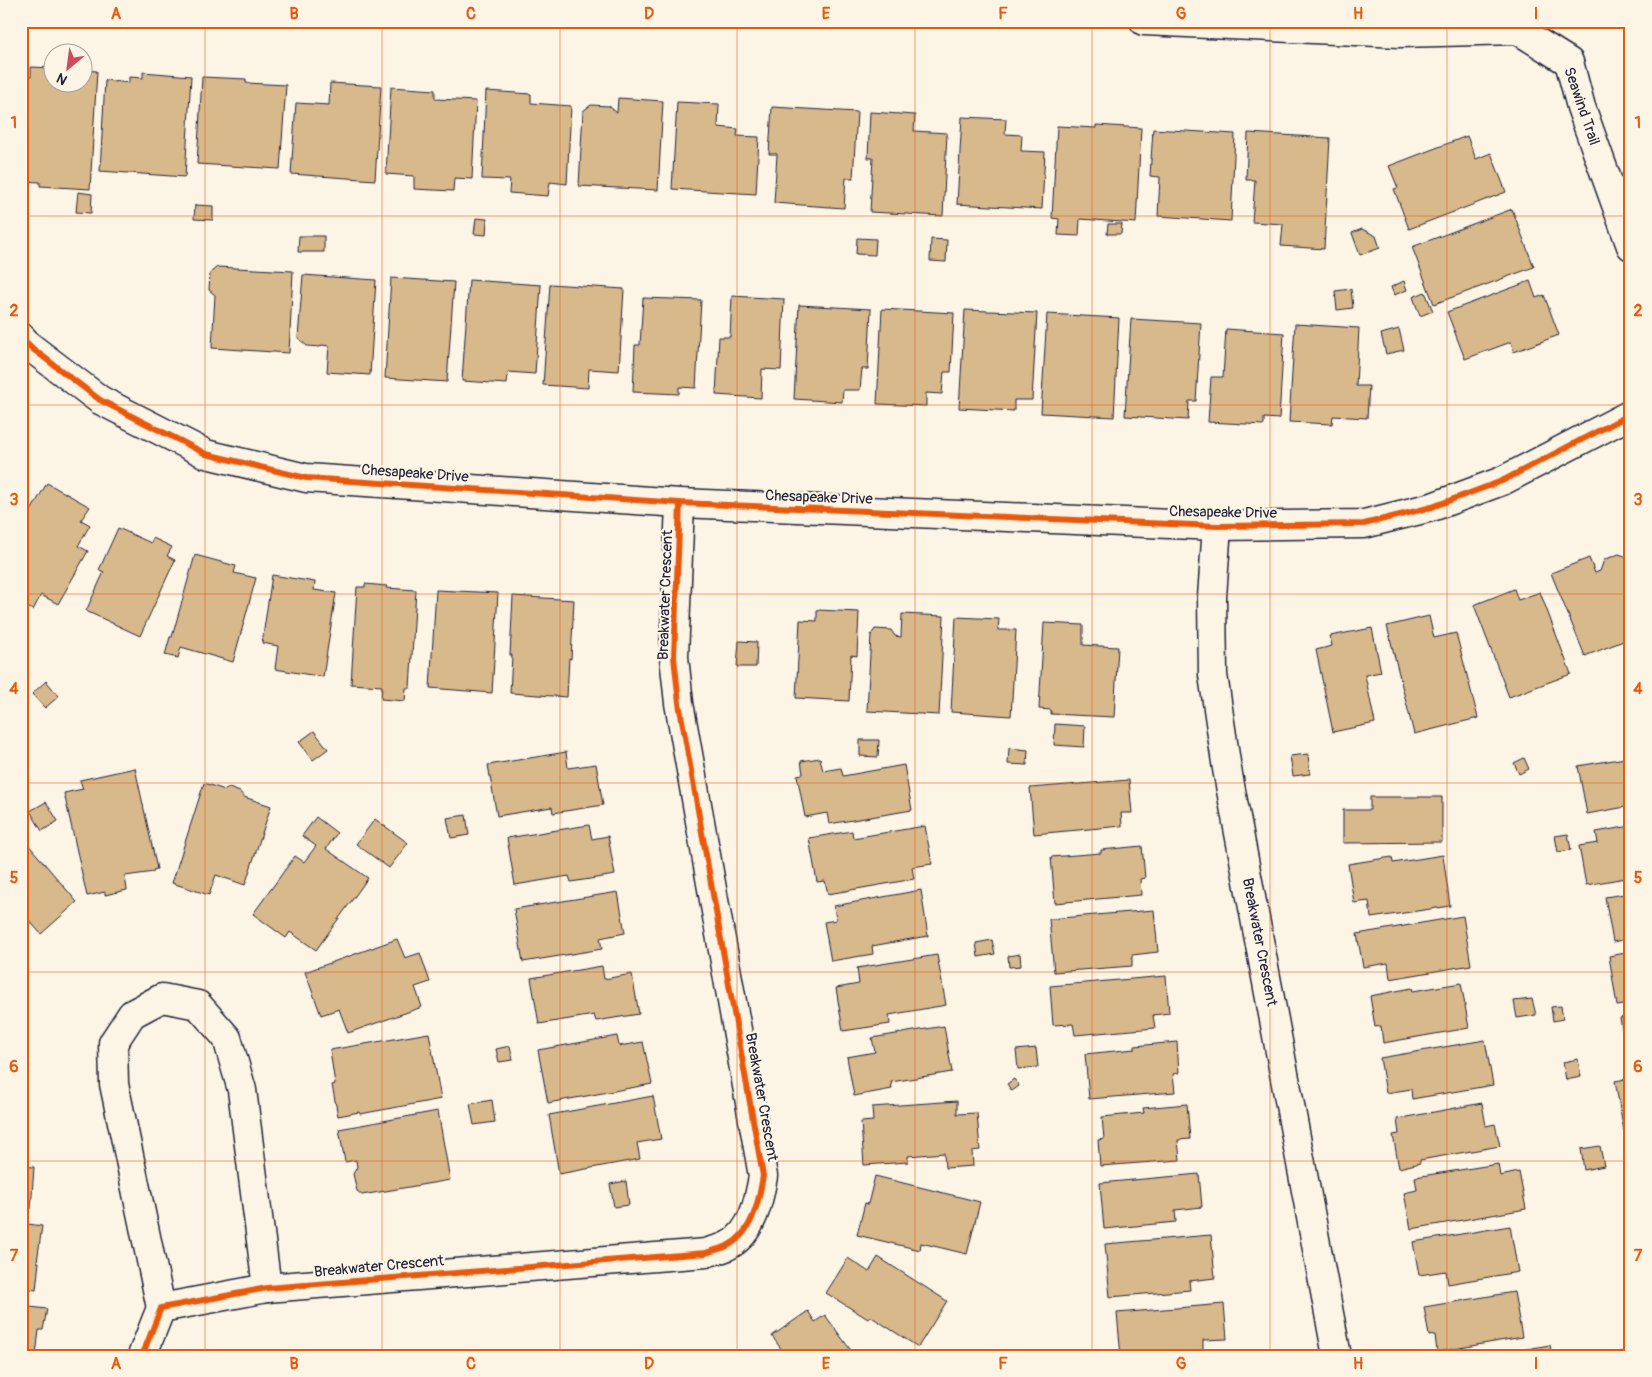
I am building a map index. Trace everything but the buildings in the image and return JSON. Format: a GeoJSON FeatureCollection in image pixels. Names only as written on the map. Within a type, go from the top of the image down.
{"type":"FeatureCollection","features":[{"type":"Feature","properties":{"kind":"street","name":"Seawind Trail"},"geometry":{"type":"LineString","coordinates":[[1144,21],[1400,33],[1518,30],[1569,62],[1581,106],[1631,246]]}},
{"type":"Feature","properties":{"kind":"street","name":"Chesapeake Drive"},"geometry":{"type":"LineString","coordinates":[[21,337],[29,346],[100,400],[206,454],[306,478],[680,503],[1217,526],[1364,524],[1432,507],[1502,481],[1631,414]]}},
{"type":"Feature","properties":{"kind":"street","name":"Breakwater Crescent"},"geometry":{"type":"LineString","coordinates":[[161,1308],[267,1288],[706,1252],[729,1245],[744,1232],[758,1206],[763,1176],[679,703],[674,657],[680,503]]}},
{"type":"Feature","properties":{"kind":"street","name":"Breakwater Crescent"},"geometry":{"type":"LineString","coordinates":[[1217,526],[1212,597],[1213,675],[1229,779],[1337,1356]]}},
{"type":"Feature","properties":{"kind":"street"},"geometry":{"type":"LineString","coordinates":[[142,1356],[161,1308],[114,1084],[113,1042],[132,1014],[162,998],[198,1005],[227,1038],[242,1090],[267,1288]]}},
{"type":"Feature","properties":{"kind":"cycle path"},"geometry":{"type":"LineString","coordinates":[[21,337],[29,346],[100,400],[206,454],[306,478],[680,503],[1217,526],[1364,524],[1432,507],[1502,481],[1631,414]]}},
{"type":"Feature","properties":{"kind":"cycle path"},"geometry":{"type":"LineString","coordinates":[[142,1356],[161,1308],[267,1288],[706,1253],[724,1248],[744,1232],[754,1215],[763,1176],[679,703],[674,657],[680,503]]}}]}
